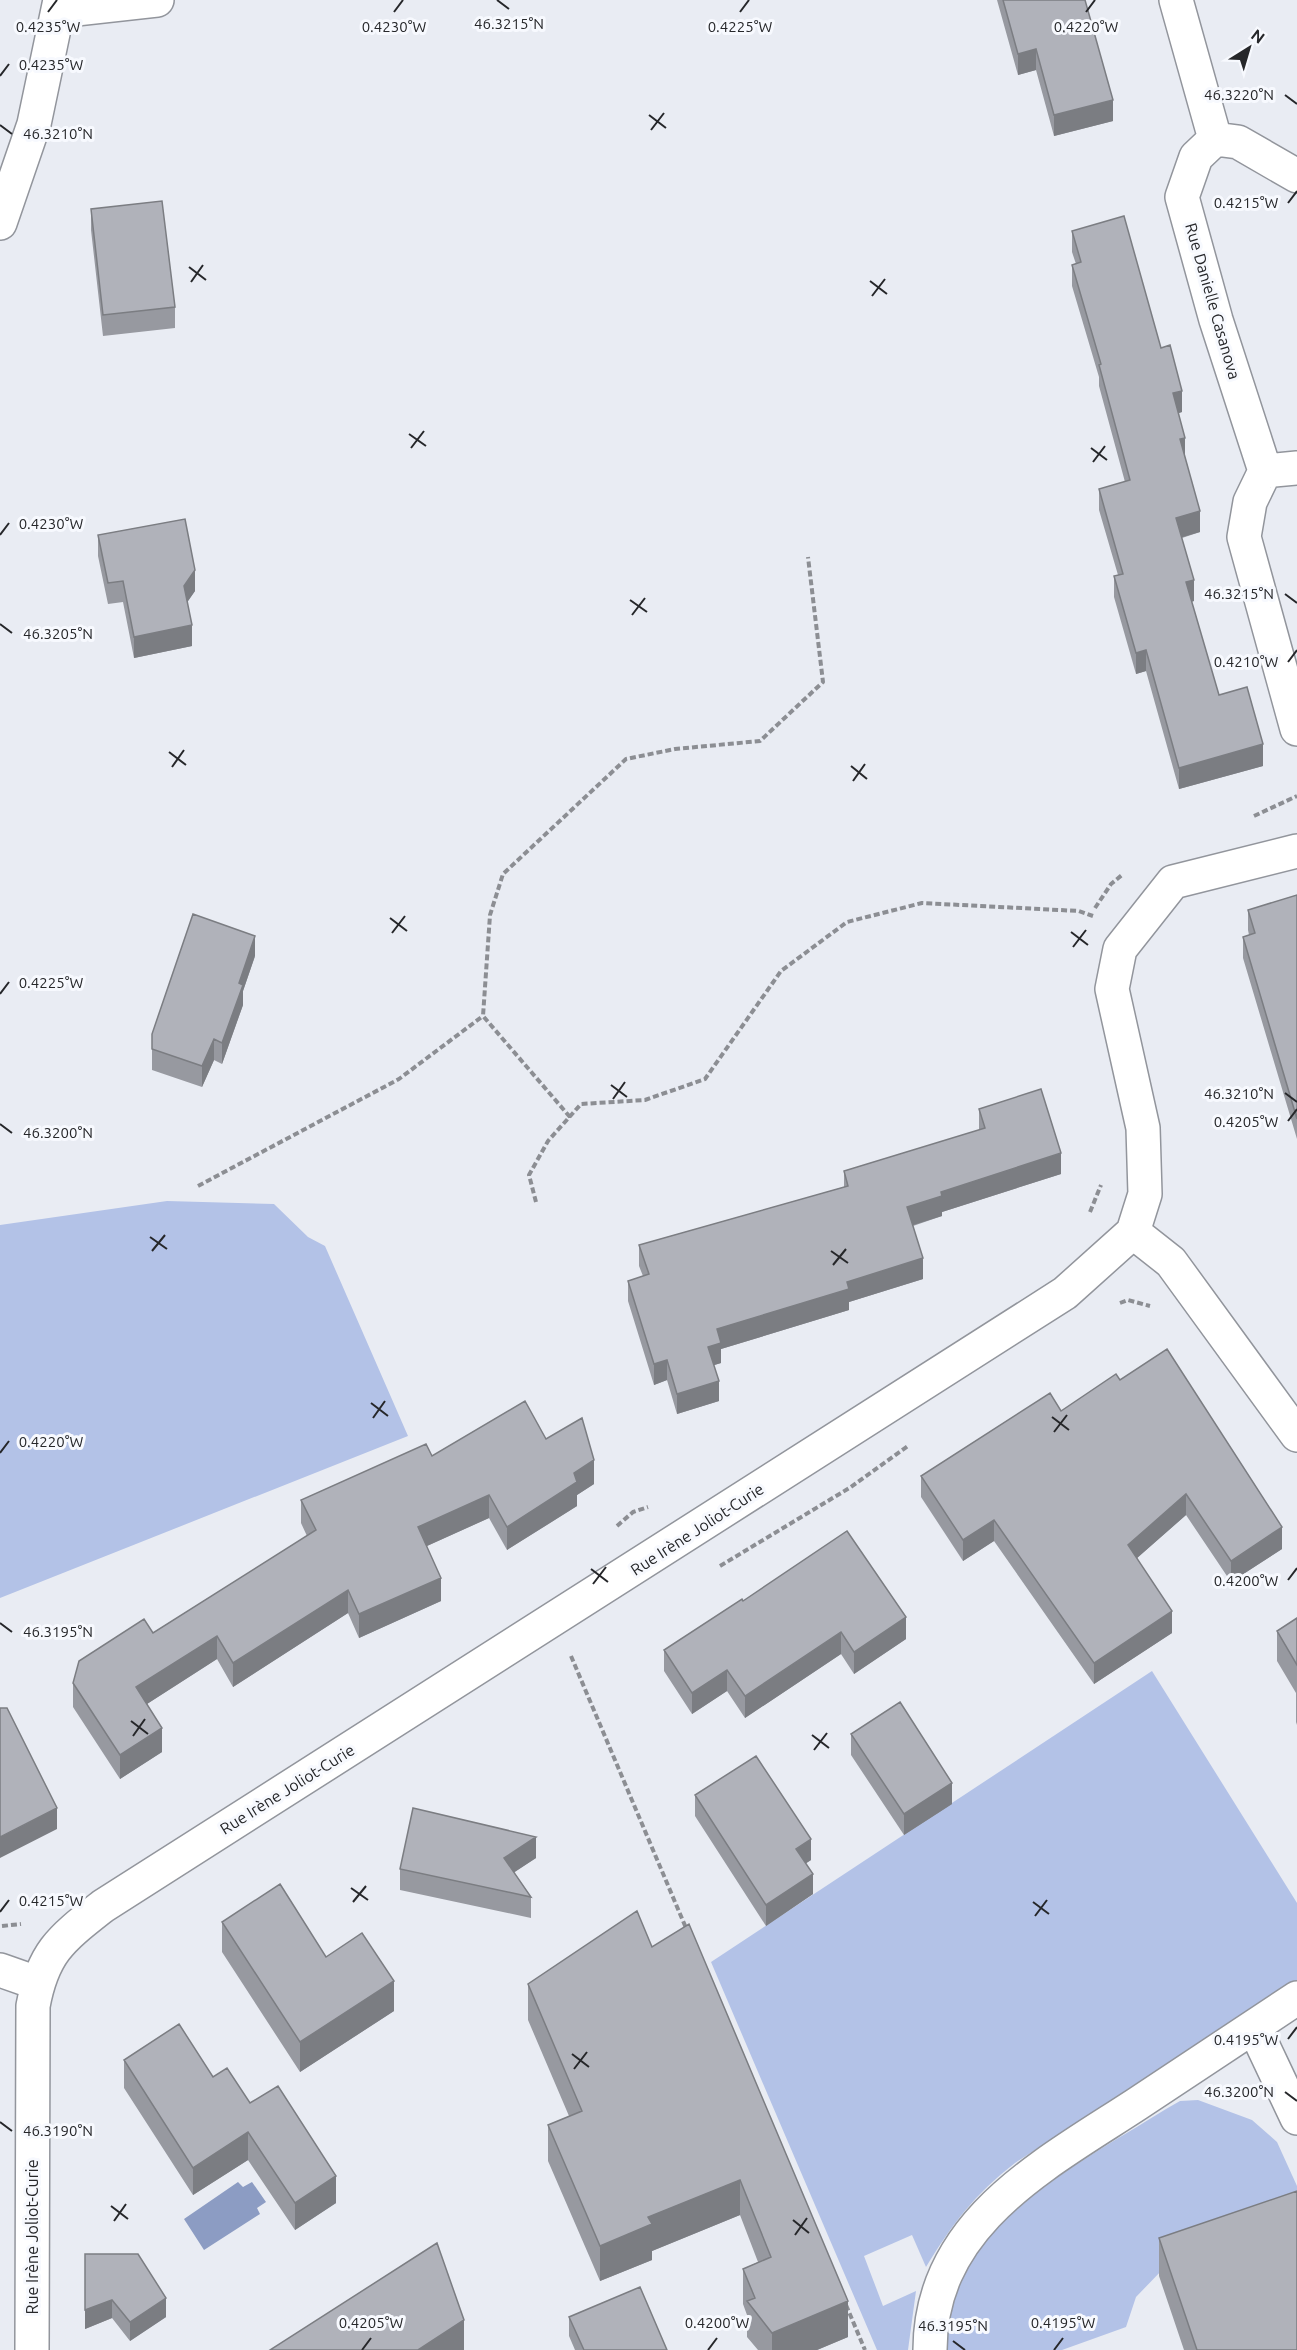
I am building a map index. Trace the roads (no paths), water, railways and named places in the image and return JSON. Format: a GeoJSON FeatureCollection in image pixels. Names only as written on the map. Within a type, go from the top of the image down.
{"type":"FeatureCollection","features":[{"type":"Feature","properties":{"kind":"street"},"geometry":{"type":"LineString","coordinates":[[3,207],[34,124],[59,6],[157,0]]}},
{"type":"Feature","properties":{"kind":"street"},"geometry":{"type":"LineString","coordinates":[[1176,0],[1215,139],[1238,142],[1297,176]]}},
{"type":"Feature","properties":{"kind":"street","name":"Rue Danielle Casanova"},"geometry":{"type":"LineString","coordinates":[[1215,139],[1196,158],[1182,197],[1216,320],[1265,471]]}},
{"type":"Feature","properties":{"kind":"street"},"geometry":{"type":"LineString","coordinates":[[1297,468],[1265,471],[1250,502],[1244,537],[1297,729]]}},
{"type":"Feature","properties":{"kind":"street"},"geometry":{"type":"LineString","coordinates":[[1297,851],[1173,882],[1134,928],[1120,949],[1112,989],[1143,1128],[1145,1194],[1133,1232],[1171,1262],[1297,1435]]}},
{"type":"Feature","properties":{"kind":"street","name":"Rue Irène Joliot-Curie"},"geometry":{"type":"LineString","coordinates":[[32,2350],[33,2006],[37,1983],[46,1959],[64,1937],[102,1906],[555,1620],[1065,1293],[1133,1232]]}},
{"type":"Feature","properties":{"kind":"street"},"geometry":{"type":"LineString","coordinates":[[0,1971],[37,1983]]}},
{"type":"Feature","properties":{"kind":"street"},"geometry":{"type":"LineString","coordinates":[[930,2350],[938,2289],[957,2252],[985,2215],[1030,2174],[1297,1998]]}},
{"type":"Feature","properties":{"kind":"street"},"geometry":{"type":"LineString","coordinates":[[1254,2027],[1297,2118]]}}]}
